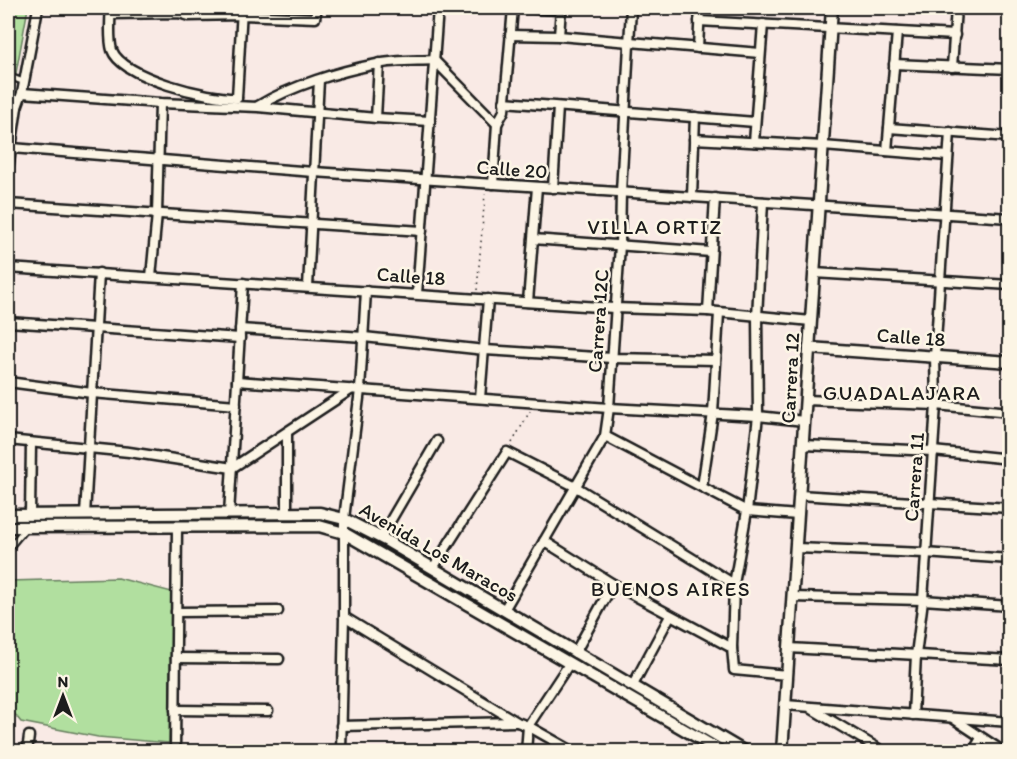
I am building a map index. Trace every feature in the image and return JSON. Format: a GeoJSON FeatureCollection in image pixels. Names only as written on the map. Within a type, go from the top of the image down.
{"type":"FeatureCollection","features":[{"type":"Feature","properties":{"kind":"street"},"geometry":{"type":"LineString","coordinates":[[8,170],[17,107],[22,93],[38,8]]}},
{"type":"Feature","properties":{"kind":"street"},"geometry":{"type":"LineString","coordinates":[[247,106],[237,98],[198,94],[160,82],[128,66],[112,50],[111,11],[176,10],[189,16],[242,11],[315,18],[317,8]]}},
{"type":"Feature","properties":{"kind":"street"},"geometry":{"type":"LineString","coordinates":[[417,294],[438,8]]}},
{"type":"Feature","properties":{"kind":"street"},"geometry":{"type":"LineString","coordinates":[[490,184],[497,124],[504,111],[513,8]]}},
{"type":"Feature","properties":{"kind":"street"},"geometry":{"type":"LineString","coordinates":[[522,8],[561,9],[559,36]]}},
{"type":"Feature","properties":{"kind":"street","name":"Carrera 12C"},"geometry":{"type":"LineString","coordinates":[[504,610],[605,436],[620,245],[631,8]]}},
{"type":"Feature","properties":{"kind":"street"},"geometry":{"type":"LineString","coordinates":[[698,48],[700,8]]}},
{"type":"Feature","properties":{"kind":"street","name":"Carrera 12"},"geometry":{"type":"LineString","coordinates":[[782,752],[832,8]]}},
{"type":"Feature","properties":{"kind":"street"},"geometry":{"type":"LineString","coordinates":[[952,67],[956,8]]}},
{"type":"Feature","properties":{"kind":"street"},"geometry":{"type":"LineString","coordinates":[[237,98],[242,11]]}},
{"type":"Feature","properties":{"kind":"street"},"geometry":{"type":"LineString","coordinates":[[699,21],[955,35]]}},
{"type":"Feature","properties":{"kind":"street"},"geometry":{"type":"LineString","coordinates":[[754,142],[763,24]]}},
{"type":"Feature","properties":{"kind":"street"},"geometry":{"type":"LineString","coordinates":[[887,151],[897,32]]}},
{"type":"Feature","properties":{"kind":"street"},"geometry":{"type":"LineString","coordinates":[[510,35],[559,36],[760,53]]}},
{"type":"Feature","properties":{"kind":"street"},"geometry":{"type":"LineString","coordinates":[[258,107],[268,100],[319,80],[379,63],[434,60],[497,124]]}},
{"type":"Feature","properties":{"kind":"street"},"geometry":{"type":"LineString","coordinates":[[376,118],[379,63]]}},
{"type":"Feature","properties":{"kind":"street"},"geometry":{"type":"LineString","coordinates":[[894,64],[1010,69]]}},
{"type":"Feature","properties":{"kind":"street"},"geometry":{"type":"LineString","coordinates":[[308,287],[319,80]]}},
{"type":"Feature","properties":{"kind":"street"},"geometry":{"type":"LineString","coordinates":[[22,93],[160,103],[247,106],[430,121]]}},
{"type":"Feature","properties":{"kind":"street"},"geometry":{"type":"LineString","coordinates":[[504,102],[755,122]]}},
{"type":"Feature","properties":{"kind":"street"},"geometry":{"type":"LineString","coordinates":[[151,277],[157,213],[160,103]]}},
{"type":"Feature","properties":{"kind":"street"},"geometry":{"type":"LineString","coordinates":[[8,106],[17,107]]}},
{"type":"Feature","properties":{"kind":"street"},"geometry":{"type":"LineString","coordinates":[[553,188],[558,107]]}},
{"type":"Feature","properties":{"kind":"street"},"geometry":{"type":"LineString","coordinates":[[692,197],[694,117]]}},
{"type":"Feature","properties":{"kind":"street"},"geometry":{"type":"LineString","coordinates":[[889,128],[1010,136]]}},
{"type":"Feature","properties":{"kind":"street","name":"Carrera 11"},"geometry":{"type":"LineString","coordinates":[[912,716],[923,600],[936,405],[935,357],[950,132]]}},
{"type":"Feature","properties":{"kind":"street"},"geometry":{"type":"LineString","coordinates":[[694,139],[948,156]]}},
{"type":"Feature","properties":{"kind":"street","name":"Calle 20"},"geometry":{"type":"LineString","coordinates":[[12,148],[425,180],[1010,218]]}},
{"type":"Feature","properties":{"kind":"street"},"geometry":{"type":"LineString","coordinates":[[528,302],[537,187]]}},
{"type":"Feature","properties":{"kind":"street"},"geometry":{"type":"LineString","coordinates":[[708,311],[715,198]]}},
{"type":"Feature","properties":{"kind":"street"},"geometry":{"type":"LineString","coordinates":[[763,202],[757,317],[758,416],[747,511],[734,584],[732,648],[734,670],[787,675]]}},
{"type":"Feature","properties":{"kind":"street"},"geometry":{"type":"LineString","coordinates":[[8,204],[422,231]]}},
{"type":"Feature","properties":{"kind":"street"},"geometry":{"type":"LineString","coordinates":[[532,239],[711,252]]}},
{"type":"Feature","properties":{"kind":"street","name":"Calle 18"},"geometry":{"type":"LineString","coordinates":[[8,268],[614,308],[708,311],[811,321]]}},
{"type":"Feature","properties":{"kind":"street"},"geometry":{"type":"LineString","coordinates":[[85,515],[99,273]]}},
{"type":"Feature","properties":{"kind":"street"},"geometry":{"type":"LineString","coordinates":[[814,273],[1010,285]]}},
{"type":"Feature","properties":{"kind":"street"},"geometry":{"type":"LineString","coordinates":[[229,514],[243,283]]}},
{"type":"Feature","properties":{"kind":"street"},"geometry":{"type":"LineString","coordinates":[[340,752],[344,519],[356,390],[364,337],[366,291]]}},
{"type":"Feature","properties":{"kind":"street"},"geometry":{"type":"LineString","coordinates":[[480,398],[488,299]]}},
{"type":"Feature","properties":{"kind":"street"},"geometry":{"type":"LineString","coordinates":[[702,487],[713,413],[719,313]]}},
{"type":"Feature","properties":{"kind":"street"},"geometry":{"type":"LineString","coordinates":[[8,322],[97,328],[364,337],[485,350],[612,358],[716,360]]}},
{"type":"Feature","properties":{"kind":"street","name":"Calle 18"},"geometry":{"type":"LineString","coordinates":[[809,348],[1010,362]]}},
{"type":"Feature","properties":{"kind":"street"},"geometry":{"type":"LineString","coordinates":[[237,381],[609,408],[758,416],[804,422]]}},
{"type":"Feature","properties":{"kind":"street"},"geometry":{"type":"LineString","coordinates":[[8,382],[92,393],[236,405]]}},
{"type":"Feature","properties":{"kind":"street"},"geometry":{"type":"LineString","coordinates":[[8,440],[129,452],[232,468],[356,390]]}},
{"type":"Feature","properties":{"kind":"street"},"geometry":{"type":"LineString","coordinates":[[806,400],[936,405],[1010,412]]}},
{"type":"Feature","properties":{"kind":"street"},"geometry":{"type":"LineString","coordinates":[[287,433],[287,513]]}},
{"type":"Feature","properties":{"kind":"street"},"geometry":{"type":"LineString","coordinates":[[605,436],[747,511],[798,515]]}},
{"type":"Feature","properties":{"kind":"street"},"geometry":{"type":"LineString","coordinates":[[381,537],[437,441]]}},
{"type":"Feature","properties":{"kind":"street"},"geometry":{"type":"LineString","coordinates":[[30,515],[31,443]]}},
{"type":"Feature","properties":{"kind":"street"},"geometry":{"type":"LineString","coordinates":[[804,445],[933,451],[1010,459]]}},
{"type":"Feature","properties":{"kind":"street"},"geometry":{"type":"LineString","coordinates":[[433,568],[507,452],[576,487],[734,584]]}},
{"type":"Feature","properties":{"kind":"street"},"geometry":{"type":"LineString","coordinates":[[800,495],[1010,508]]}},
{"type":"Feature","properties":{"kind":"street","name":"Avenida Los Maracos"},"geometry":{"type":"LineString","coordinates":[[8,515],[320,513],[344,519],[381,537],[745,752]]}},
{"type":"Feature","properties":{"kind":"street","name":"Avenida Los Maracos"},"geometry":{"type":"LineString","coordinates":[[8,527],[319,526],[344,533],[723,752]]}},
{"type":"Feature","properties":{"kind":"street"},"geometry":{"type":"LineString","coordinates":[[175,752],[177,527]]}},
{"type":"Feature","properties":{"kind":"street"},"geometry":{"type":"LineString","coordinates":[[544,541],[670,616],[732,648]]}},
{"type":"Feature","properties":{"kind":"street"},"geometry":{"type":"LineString","coordinates":[[796,548],[1010,559]]}},
{"type":"Feature","properties":{"kind":"street"},"geometry":{"type":"LineString","coordinates":[[575,653],[614,584]]}},
{"type":"Feature","properties":{"kind":"street"},"geometry":{"type":"LineString","coordinates":[[792,597],[923,600],[1010,606]]}},
{"type":"Feature","properties":{"kind":"street"},"geometry":{"type":"LineString","coordinates":[[176,612],[278,611]]}},
{"type":"Feature","properties":{"kind":"street"},"geometry":{"type":"LineString","coordinates":[[633,685],[670,616]]}},
{"type":"Feature","properties":{"kind":"street"},"geometry":{"type":"LineString","coordinates":[[344,617],[517,722],[574,752]]}},
{"type":"Feature","properties":{"kind":"street"},"geometry":{"type":"LineString","coordinates":[[789,648],[1010,660]]}},
{"type":"Feature","properties":{"kind":"street"},"geometry":{"type":"LineString","coordinates":[[176,658],[279,658]]}},
{"type":"Feature","properties":{"kind":"street"},"geometry":{"type":"LineString","coordinates":[[526,752],[528,726],[569,664]]}},
{"type":"Feature","properties":{"kind":"street"},"geometry":{"type":"LineString","coordinates":[[785,705],[1010,722]]}},
{"type":"Feature","properties":{"kind":"street"},"geometry":{"type":"LineString","coordinates":[[809,707],[884,752]]}},
{"type":"Feature","properties":{"kind":"street"},"geometry":{"type":"LineString","coordinates":[[175,710],[268,711]]}},
{"type":"Feature","properties":{"kind":"street"},"geometry":{"type":"LineString","coordinates":[[953,718],[1004,752]]}},
{"type":"Feature","properties":{"kind":"street"},"geometry":{"type":"LineString","coordinates":[[341,726],[517,722]]}},
{"type":"Feature","properties":{"kind":"street"},"geometry":{"type":"LineString","coordinates":[[27,752],[29,736]]}},
{"type":"Feature","properties":{"kind":"street"},"geometry":{"type":"LineString","coordinates":[[973,752],[981,738]]}},
{"type":"Feature","properties":{"kind":"lane"},"geometry":{"type":"LineString","coordinates":[[8,76],[24,82]]}},
{"type":"Feature","properties":{"kind":"lane"},"geometry":{"type":"LineString","coordinates":[[8,549],[27,527]]}},
{"type":"Feature","properties":{"kind":"path"},"geometry":{"type":"LineString","coordinates":[[476,298],[490,184]]}},
{"type":"Feature","properties":{"kind":"path"},"geometry":{"type":"LineString","coordinates":[[507,452],[535,402]]}},
{"type":"Feature","properties":{"kind":"green space"},"geometry":{"type":"Polygon","coordinates":[[[8,8],[28,8],[11,100],[8,100],[8,8]]]}},
{"type":"Feature","properties":{"kind":"green space"},"geometry":{"type":"Polygon","coordinates":[[[118,578],[172,592],[169,743],[98,737],[21,722],[8,706],[9,581],[118,578]]]}},
{"type":"Feature","properties":{"kind":"district","name":"VILLA ORTIZ"},"geometry":{"type":"Point","coordinates":[655,226]}},
{"type":"Feature","properties":{"kind":"district","name":"GUADALAJARA"},"geometry":{"type":"Point","coordinates":[902,392]}},
{"type":"Feature","properties":{"kind":"district","name":"BUENOS AIRES"},"geometry":{"type":"Point","coordinates":[671,588]}}]}
